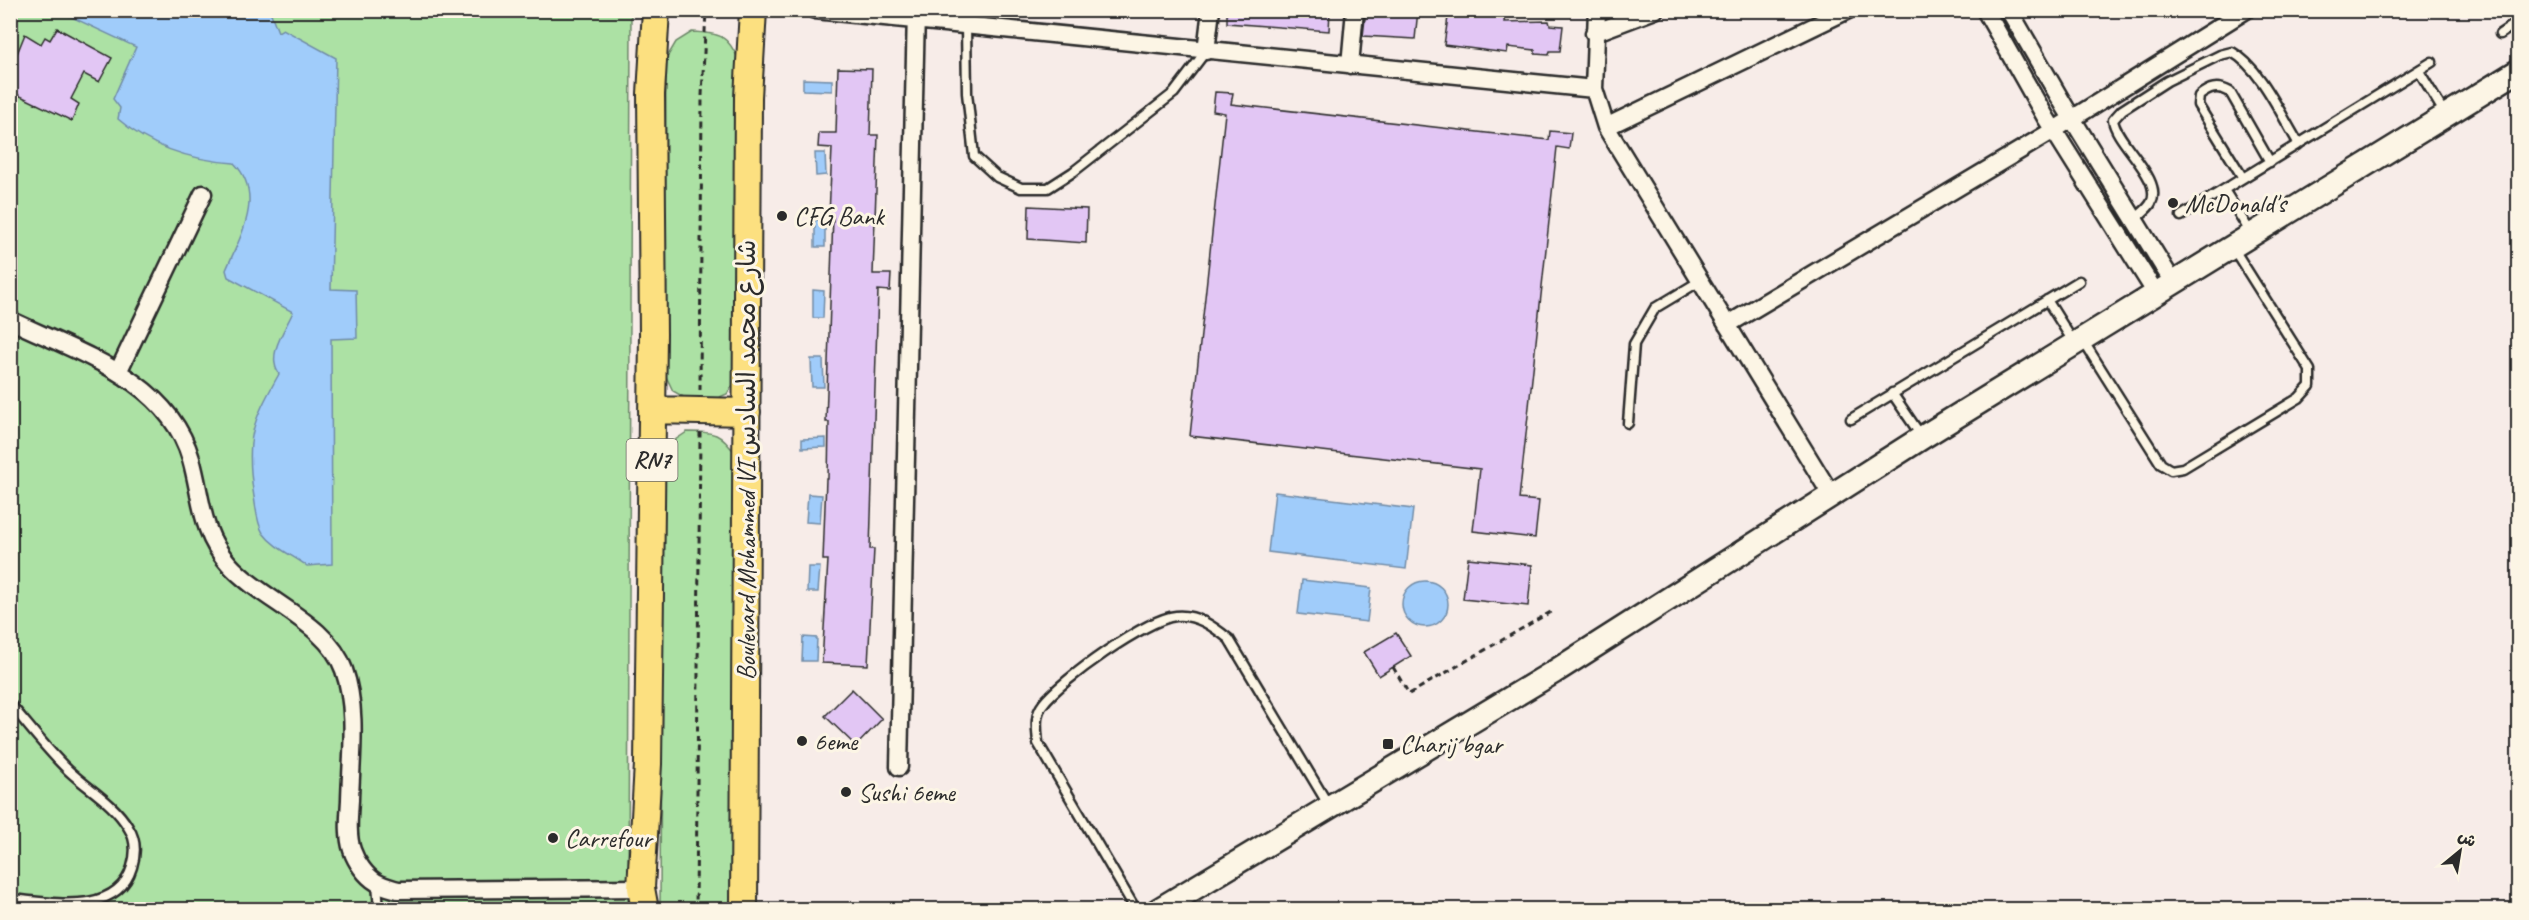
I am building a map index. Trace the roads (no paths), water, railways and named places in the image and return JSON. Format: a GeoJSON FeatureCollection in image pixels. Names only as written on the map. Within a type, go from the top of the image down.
{"type":"FeatureCollection","features":[{"type":"Feature","properties":{"kind":"main road","name":"RN7"},"geometry":{"type":"LineString","coordinates":[[643,899],[648,764],[652,410],[651,94],[656,10]]}},
{"type":"Feature","properties":{"kind":"main road","name":"Boulevard Mohammed VI شارع محمد السادس"},"geometry":{"type":"LineString","coordinates":[[744,909],[748,98],[753,10]]}},
{"type":"Feature","properties":{"kind":"main road"},"geometry":{"type":"LineString","coordinates":[[1158,909],[1554,672],[1923,437],[2518,71]]}},
{"type":"Feature","properties":{"kind":"main road"},"geometry":{"type":"LineString","coordinates":[[652,410],[747,412]]}},
{"type":"Feature","properties":{"kind":"street"},"geometry":{"type":"LineString","coordinates":[[815,10],[916,16],[966,26],[1594,89]]}},
{"type":"Feature","properties":{"kind":"street"},"geometry":{"type":"LineString","coordinates":[[1206,51],[1211,10]]}},
{"type":"Feature","properties":{"kind":"street"},"geometry":{"type":"LineString","coordinates":[[1350,65],[1354,10]]}},
{"type":"Feature","properties":{"kind":"street"},"geometry":{"type":"LineString","coordinates":[[1598,10],[1594,33],[1594,89],[1606,127],[1832,496]]}},
{"type":"Feature","properties":{"kind":"street"},"geometry":{"type":"LineString","coordinates":[[1594,33],[1655,10]]}},
{"type":"Feature","properties":{"kind":"street"},"geometry":{"type":"LineString","coordinates":[[1606,127],[1848,10]]}},
{"type":"Feature","properties":{"kind":"street"},"geometry":{"type":"LineString","coordinates":[[1985,10],[2054,130],[2166,289]]}},
{"type":"Feature","properties":{"kind":"street"},"geometry":{"type":"LineString","coordinates":[[2009,10],[2071,118],[2135,219],[2166,289]]}},
{"type":"Feature","properties":{"kind":"street"},"geometry":{"type":"LineString","coordinates":[[1727,325],[2054,130],[2246,10]]}},
{"type":"Feature","properties":{"kind":"street"},"geometry":{"type":"LineString","coordinates":[[899,767],[916,16]]}},
{"type":"Feature","properties":{"kind":"street"},"geometry":{"type":"LineString","coordinates":[[118,372],[203,194]]}},
{"type":"Feature","properties":{"kind":"street"},"geometry":{"type":"LineString","coordinates":[[10,320],[118,372],[143,387],[161,404],[179,430],[190,457],[201,514],[212,539],[227,562],[249,585],[304,620],[327,640],[344,668],[350,692],[352,724],[349,829],[352,849],[361,868],[376,883],[398,890],[643,899]]}},
{"type":"Feature","properties":{"kind":"lane"},"geometry":{"type":"LineString","coordinates":[[2500,34],[2518,22]]}},
{"type":"Feature","properties":{"kind":"lane"},"geometry":{"type":"LineString","coordinates":[[966,26],[967,93],[974,156],[997,177],[1021,188],[1048,188],[1073,172],[1174,93],[1206,51]]}},
{"type":"Feature","properties":{"kind":"lane"},"geometry":{"type":"LineString","coordinates":[[2135,219],[2152,202],[2154,192],[2144,170],[2115,130],[2113,120],[2122,110],[2200,64],[2232,52],[2241,57],[2253,70],[2299,144]]}},
{"type":"Feature","properties":{"kind":"lane"},"geometry":{"type":"LineString","coordinates":[[2181,216],[2432,62]]}},
{"type":"Feature","properties":{"kind":"lane"},"geometry":{"type":"LineString","coordinates":[[2419,70],[2446,116]]}},
{"type":"Feature","properties":{"kind":"lane"},"geometry":{"type":"LineString","coordinates":[[2243,178],[2198,105],[2199,96],[2207,90],[2220,87],[2230,92],[2270,162]]}},
{"type":"Feature","properties":{"kind":"lane"},"geometry":{"type":"LineString","coordinates":[[2224,190],[2253,236]]}},
{"type":"Feature","properties":{"kind":"lane"},"geometry":{"type":"LineString","coordinates":[[2047,300],[2078,341],[2161,464],[2171,470],[2183,468],[2299,398],[2310,386],[2310,370],[2233,248]]}},
{"type":"Feature","properties":{"kind":"lane"},"geometry":{"type":"LineString","coordinates":[[1628,423],[1634,344],[1655,308],[1700,281]]}},
{"type":"Feature","properties":{"kind":"lane"},"geometry":{"type":"LineString","coordinates":[[1851,419],[2079,281]]}},
{"type":"Feature","properties":{"kind":"lane"},"geometry":{"type":"LineString","coordinates":[[1892,393],[1923,437]]}},
{"type":"Feature","properties":{"kind":"lane"},"geometry":{"type":"LineString","coordinates":[[1136,909],[1038,744],[1036,722],[1042,705],[1059,689],[1116,645],[1142,630],[1176,616],[1198,619],[1213,625],[1229,639],[1329,806]]}},
{"type":"Feature","properties":{"kind":"lane"},"geometry":{"type":"LineString","coordinates":[[10,704],[67,769],[121,816],[132,836],[135,859],[131,873],[114,894],[98,901],[66,906],[10,900]]}},
{"type":"Feature","properties":{"kind":"lane"},"geometry":{"type":"LineString","coordinates":[[376,883],[379,909]]}},
{"type":"Feature","properties":{"kind":"water"},"geometry":{"type":"Polygon","coordinates":[[[63,11],[270,11],[278,32],[283,29],[336,58],[331,289],[356,290],[357,338],[331,339],[332,564],[307,566],[272,543],[263,533],[258,521],[250,461],[253,433],[262,406],[279,374],[276,367],[276,351],[293,312],[228,277],[226,270],[243,229],[249,202],[248,188],[243,175],[234,163],[203,159],[172,150],[130,129],[118,119],[120,108],[113,99],[136,47],[67,15],[63,11]]]}},
{"type":"Feature","properties":{"kind":"water"},"geometry":{"type":"Polygon","coordinates":[[[803,79],[832,80],[832,91],[803,90],[803,79]]]}},
{"type":"Feature","properties":{"kind":"water"},"geometry":{"type":"Polygon","coordinates":[[[815,153],[825,153],[826,175],[816,176],[815,153]]]}},
{"type":"Feature","properties":{"kind":"water"},"geometry":{"type":"Polygon","coordinates":[[[815,220],[825,220],[825,247],[815,247],[815,220]]]}},
{"type":"Feature","properties":{"kind":"water"},"geometry":{"type":"Polygon","coordinates":[[[813,290],[824,291],[823,318],[813,318],[813,290]]]}},
{"type":"Feature","properties":{"kind":"water"},"geometry":{"type":"Polygon","coordinates":[[[811,359],[823,359],[824,387],[812,387],[811,359]]]}},
{"type":"Feature","properties":{"kind":"water"},"geometry":{"type":"Polygon","coordinates":[[[826,438],[826,447],[802,448],[802,439],[826,438]]]}},
{"type":"Feature","properties":{"kind":"water"},"geometry":{"type":"Polygon","coordinates":[[[1275,492],[1413,509],[1406,569],[1268,552],[1275,492]]]}},
{"type":"Feature","properties":{"kind":"water"},"geometry":{"type":"Polygon","coordinates":[[[808,494],[822,495],[820,523],[806,522],[808,494]]]}},
{"type":"Feature","properties":{"kind":"water"},"geometry":{"type":"Polygon","coordinates":[[[808,567],[820,567],[818,592],[807,592],[808,567]]]}},
{"type":"Feature","properties":{"kind":"water"},"geometry":{"type":"Polygon","coordinates":[[[1302,580],[1371,588],[1367,622],[1298,614],[1302,580]]]}},
{"type":"Feature","properties":{"kind":"water"},"geometry":{"type":"Polygon","coordinates":[[[1425,581],[1441,588],[1448,604],[1441,620],[1425,627],[1409,620],[1402,604],[1409,588],[1425,581]]]}},
{"type":"Feature","properties":{"kind":"water"},"geometry":{"type":"Polygon","coordinates":[[[803,637],[817,638],[816,661],[802,661],[803,637]]]}},
{"type":"Feature","properties":{"kind":"place","name":"McDonald's"},"geometry":{"type":"Point","coordinates":[2173,203]}},
{"type":"Feature","properties":{"kind":"place","name":"CFG Bank"},"geometry":{"type":"Point","coordinates":[782,216]}},
{"type":"Feature","properties":{"kind":"place","name":"6eme"},"geometry":{"type":"Point","coordinates":[802,741]}},
{"type":"Feature","properties":{"kind":"place","name":"Charij bgar"},"geometry":{"type":"Point","coordinates":[1388,744]}},
{"type":"Feature","properties":{"kind":"place","name":"Sushi 6eme"},"geometry":{"type":"Point","coordinates":[846,792]}},
{"type":"Feature","properties":{"kind":"place","name":"Carrefour"},"geometry":{"type":"Point","coordinates":[553,838]}}]}
